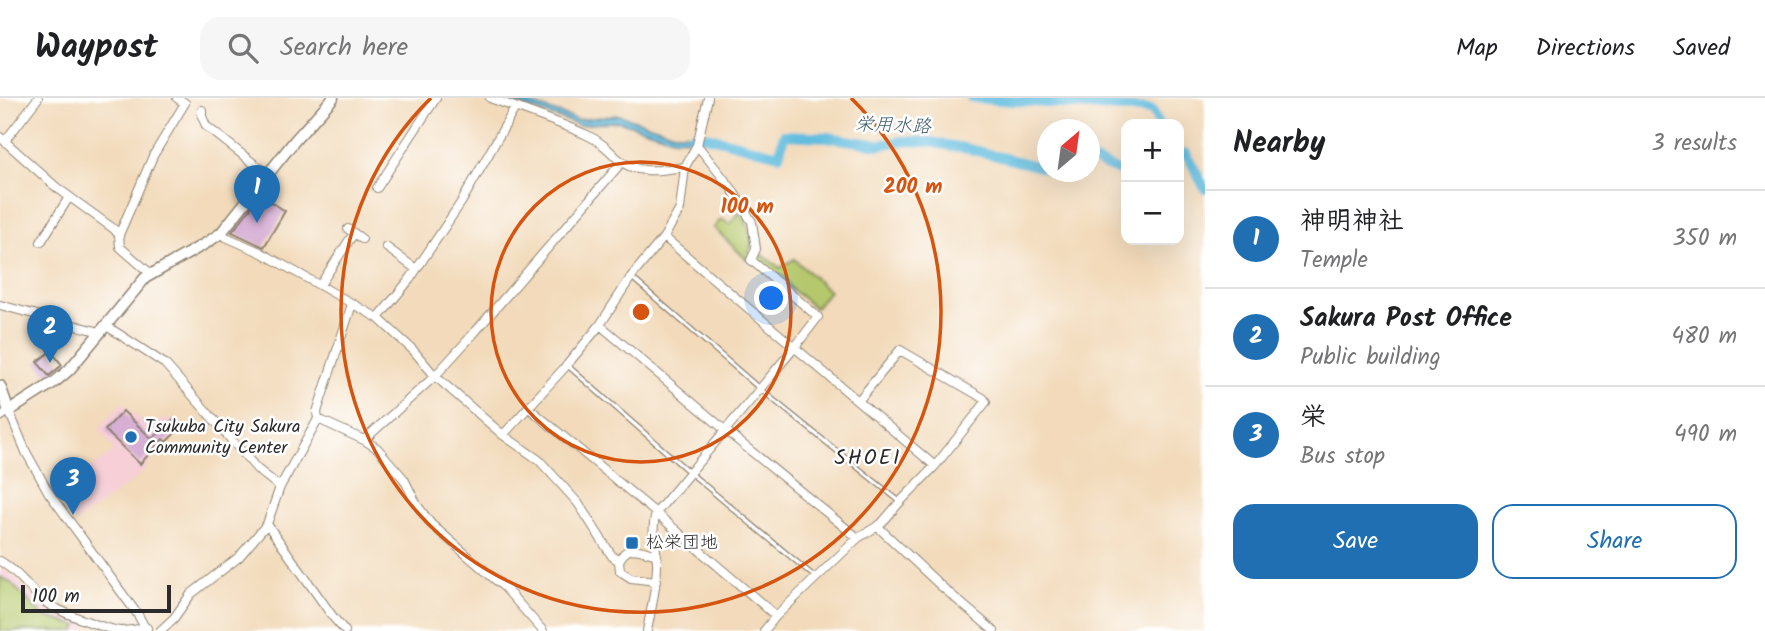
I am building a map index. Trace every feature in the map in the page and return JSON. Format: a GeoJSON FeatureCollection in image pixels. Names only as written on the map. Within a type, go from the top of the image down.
{"type":"FeatureCollection","features":[{"type":"Feature","properties":{"kind":"main road"},"geometry":{"type":"LineString","coordinates":[[0,386],[5,414],[69,370],[145,278],[221,233],[267,174],[333,98]]}},
{"type":"Feature","properties":{"kind":"street"},"geometry":{"type":"LineString","coordinates":[[38,98],[3,139],[56,187],[119,235]]}},
{"type":"Feature","properties":{"kind":"street"},"geometry":{"type":"LineString","coordinates":[[151,274],[120,247],[119,235],[153,156],[185,103],[177,98]]}},
{"type":"Feature","properties":{"kind":"street"},"geometry":{"type":"LineString","coordinates":[[377,188],[436,98]]}},
{"type":"Feature","properties":{"kind":"street"},"geometry":{"type":"LineString","coordinates":[[490,98],[589,136],[607,147],[622,162],[633,167],[653,172],[685,167]]}},
{"type":"Feature","properties":{"kind":"street"},"geometry":{"type":"LineString","coordinates":[[503,435],[600,325],[631,277],[664,237],[680,209],[685,167],[697,145],[708,98]]}},
{"type":"Feature","properties":{"kind":"street"},"geometry":{"type":"LineString","coordinates":[[378,318],[416,269],[461,201],[515,108]]}},
{"type":"Feature","properties":{"kind":"street"},"geometry":{"type":"LineString","coordinates":[[202,110],[206,126],[267,174]]}},
{"type":"Feature","properties":{"kind":"street"},"geometry":{"type":"LineString","coordinates":[[647,631],[656,582],[657,555],[652,524],[656,513],[818,317],[751,260],[755,249],[752,222],[732,189],[697,145]]}},
{"type":"Feature","properties":{"kind":"street"},"geometry":{"type":"LineString","coordinates":[[364,440],[435,376],[622,162]]}},
{"type":"Feature","properties":{"kind":"street"},"geometry":{"type":"LineString","coordinates":[[41,242],[69,197]]}},
{"type":"Feature","properties":{"kind":"street"},"geometry":{"type":"LineString","coordinates":[[221,233],[260,251],[378,318],[413,350],[435,376],[503,435],[539,460],[578,503],[612,556],[619,561]]}},
{"type":"Feature","properties":{"kind":"street"},"geometry":{"type":"LineString","coordinates":[[320,285],[354,234]]}},
{"type":"Feature","properties":{"kind":"street"},"geometry":{"type":"LineString","coordinates":[[664,237],[935,466]]}},
{"type":"Feature","properties":{"kind":"street"},"geometry":{"type":"LineString","coordinates":[[386,247],[416,269]]}},
{"type":"Feature","properties":{"kind":"street"},"geometry":{"type":"LineString","coordinates":[[160,631],[174,618],[191,594],[239,557],[267,524],[280,487],[318,419],[317,412],[352,304]]}},
{"type":"Feature","properties":{"kind":"street"},"geometry":{"type":"LineString","coordinates":[[0,305],[103,328],[165,363],[257,469],[280,487]]}},
{"type":"Feature","properties":{"kind":"street"},"geometry":{"type":"LineString","coordinates":[[600,325],[858,538]]}},
{"type":"Feature","properties":{"kind":"street"},"geometry":{"type":"LineString","coordinates":[[764,631],[776,616],[858,538],[881,524],[935,466],[986,402],[900,350],[859,400]]}},
{"type":"Feature","properties":{"kind":"street"},"geometry":{"type":"LineString","coordinates":[[529,408],[776,616]]}},
{"type":"Feature","properties":{"kind":"street"},"geometry":{"type":"LineString","coordinates":[[5,414],[49,493],[147,630]]}},
{"type":"Feature","properties":{"kind":"street"},"geometry":{"type":"LineString","coordinates":[[318,419],[377,448],[404,478],[430,524],[505,588],[543,631]]}},
{"type":"Feature","properties":{"kind":"street"},"geometry":{"type":"LineString","coordinates":[[267,524],[345,631]]}},
{"type":"Feature","properties":{"kind":"street"},"geometry":{"type":"LineString","coordinates":[[877,527],[940,586],[994,631]]}},
{"type":"Feature","properties":{"kind":"street"},"geometry":{"type":"LineString","coordinates":[[656,582],[631,578],[618,566],[621,556],[629,549],[657,555]]}},
{"type":"Feature","properties":{"kind":"street"},"geometry":{"type":"LineString","coordinates":[[0,561],[23,579],[45,603],[70,615],[121,631],[147,630]]}},
{"type":"Feature","properties":{"kind":"lane"},"geometry":{"type":"LineString","coordinates":[[631,277],[760,388],[900,502]]}},
{"type":"Feature","properties":{"kind":"lane"},"geometry":{"type":"LineString","coordinates":[[566,365],[816,577]]}},
{"type":"Feature","properties":{"kind":"shaded area"},"geometry":{"type":"Polygon","coordinates":[[[122,403],[148,426],[166,418],[178,430],[137,478],[76,522],[57,494],[114,451],[99,428],[122,403]]]}},
{"type":"Feature","properties":{"kind":"shaded area"},"geometry":{"type":"Polygon","coordinates":[[[0,568],[13,575],[46,609],[87,624],[84,631],[0,631],[0,568]]]}},
{"type":"Feature","properties":{"kind":"green space"},"geometry":{"type":"Polygon","coordinates":[[[740,212],[747,223],[751,241],[746,259],[714,228],[721,219],[730,224],[740,212]]]}},
{"type":"Feature","properties":{"kind":"green space"},"geometry":{"type":"Polygon","coordinates":[[[761,254],[780,268],[794,259],[829,291],[815,308],[756,260],[761,254]]]}},
{"type":"Feature","properties":{"kind":"green space"},"geometry":{"type":"Polygon","coordinates":[[[0,577],[10,582],[43,616],[78,626],[76,631],[0,631],[0,577]]]}},
{"type":"Feature","properties":{"kind":"water"},"geometry":{"type":"Polygon","coordinates":[[[499,98],[513,98],[578,120],[619,115],[674,133],[707,133],[705,139],[673,138],[619,121],[579,125],[499,98]]]}},
{"type":"Feature","properties":{"kind":"building"},"geometry":{"type":"Polygon","coordinates":[[[261,195],[285,211],[264,247],[232,232],[261,195]]]}},
{"type":"Feature","properties":{"kind":"building"},"geometry":{"type":"Polygon","coordinates":[[[51,351],[62,365],[49,376],[37,362],[51,351]]]}},
{"type":"Feature","properties":{"kind":"building","name":"Tsukuba City Sakura Community Center"},"geometry":{"type":"Polygon","coordinates":[[[123,411],[152,439],[175,419],[179,423],[175,427],[178,430],[166,442],[163,439],[140,464],[105,430],[123,411]]]}},
{"type":"Feature","properties":{"kind":"waterway"},"geometry":{"type":"LineString","coordinates":[[971,98],[1152,110],[1156,119]]}},
{"type":"Feature","properties":{"kind":"waterway","name":"栄用水路"},"geometry":{"type":"LineString","coordinates":[[692,136],[706,136],[779,155],[784,135],[827,137],[879,145],[902,141],[930,142],[1037,166]]}},
{"type":"Feature","properties":{"kind":"waterway","name":"栄用水路"},"geometry":{"type":"LineString","coordinates":[[1184,154],[1186,153],[1205,189]]}},
{"type":"Feature","properties":{"kind":"waterway","name":"栄用水路"},"geometry":{"type":"LineString","coordinates":[[1100,163],[1121,172]]}},
{"type":"Feature","properties":{"kind":"place","name":"神明神社"},"geometry":{"type":"Point","coordinates":[257,223]}},
{"type":"Feature","properties":{"kind":"place","name":"Sakura Post Office"},"geometry":{"type":"Point","coordinates":[50,363]}},
{"type":"Feature","properties":{"kind":"place","name":"Tsukuba City Sakura Community Center"},"geometry":{"type":"Point","coordinates":[131,437]}},
{"type":"Feature","properties":{"kind":"place","name":"栄"},"geometry":{"type":"Point","coordinates":[73,515]}},
{"type":"Feature","properties":{"kind":"place","name":"松栄団地"},"geometry":{"type":"Point","coordinates":[632,543]}},
{"type":"Feature","properties":{"kind":"district","name":"SHOEI"},"geometry":{"type":"Point","coordinates":[868,458]}}]}
